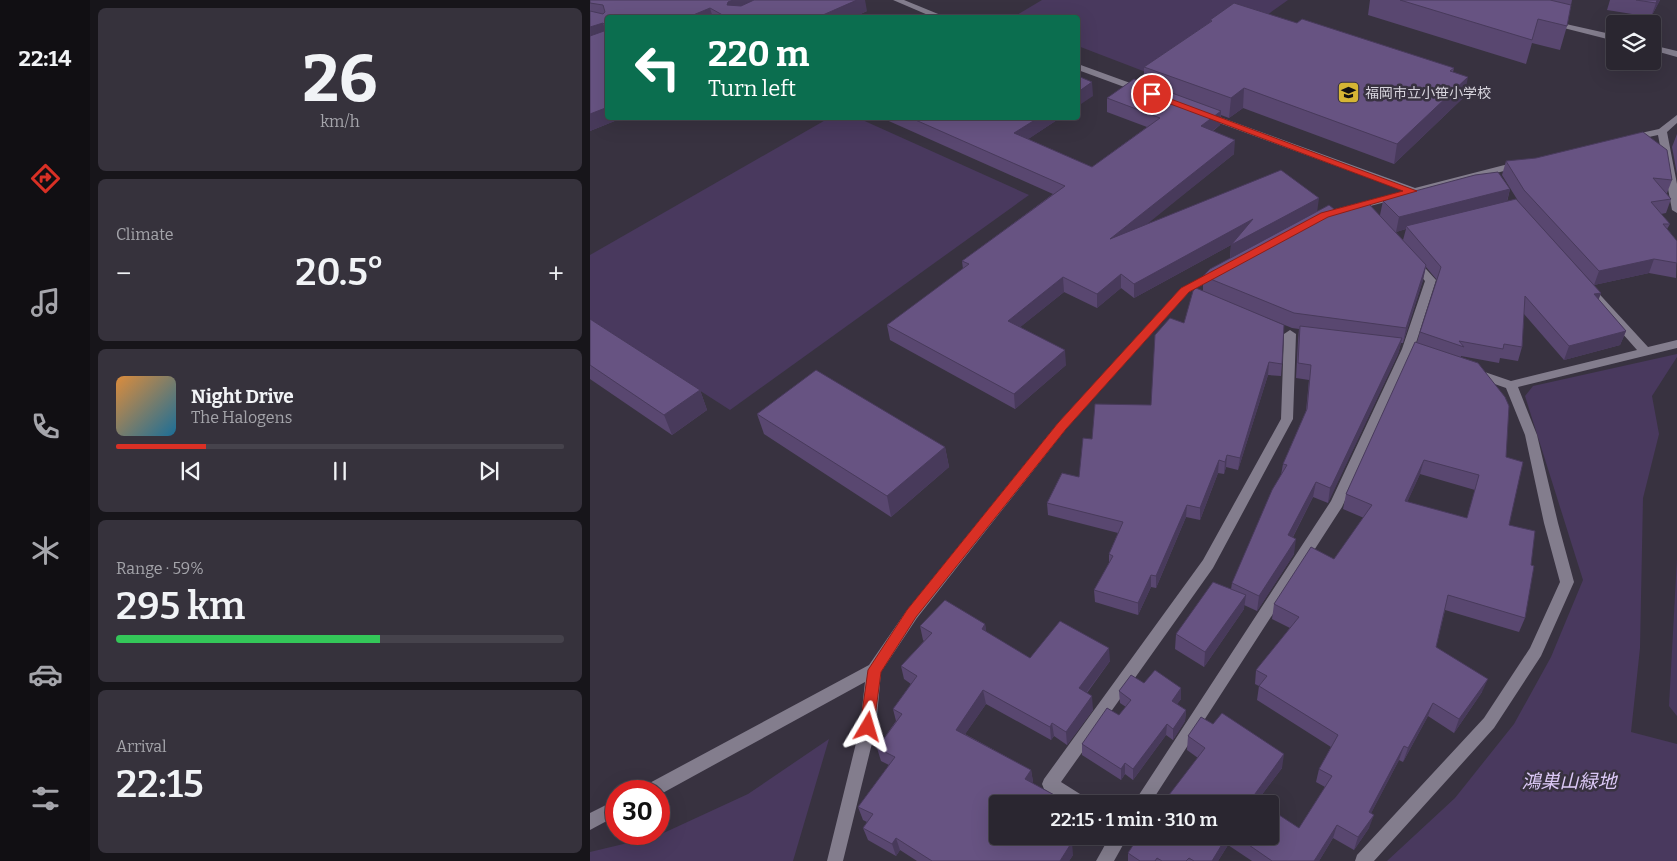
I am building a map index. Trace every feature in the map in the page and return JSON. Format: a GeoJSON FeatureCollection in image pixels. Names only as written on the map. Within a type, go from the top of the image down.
{"type":"FeatureCollection","features":[{"type":"Feature","properties":{"kind":"street"},"geometry":{"type":"LineString","coordinates":[[897,0],[936,15]]}},
{"type":"Feature","properties":{"kind":"street"},"geometry":{"type":"LineString","coordinates":[[1538,18],[1606,36]]}},
{"type":"Feature","properties":{"kind":"street"},"geometry":{"type":"LineString","coordinates":[[1661,50],[1677,54]]}},
{"type":"Feature","properties":{"kind":"street"},"geometry":{"type":"LineString","coordinates":[[1080,68],[1152,94]]}},
{"type":"Feature","properties":{"kind":"street"},"geometry":{"type":"LineString","coordinates":[[1198,112],[1412,191]]}},
{"type":"Feature","properties":{"kind":"street"},"geometry":{"type":"LineString","coordinates":[[1615,142],[1662,131],[1677,118]]}},
{"type":"Feature","properties":{"kind":"street"},"geometry":{"type":"LineString","coordinates":[[1662,131],[1677,210]]}},
{"type":"Feature","properties":{"kind":"street"},"geometry":{"type":"LineString","coordinates":[[1324,215],[1491,170],[1529,162]]}},
{"type":"Feature","properties":{"kind":"street"},"geometry":{"type":"LineString","coordinates":[[1491,170],[1501,185]]}},
{"type":"Feature","properties":{"kind":"street"},"geometry":{"type":"LineString","coordinates":[[1362,204],[1374,218]]}},
{"type":"Feature","properties":{"kind":"street"},"geometry":{"type":"LineString","coordinates":[[1148,795],[1337,503],[1408,349],[1431,280],[1402,249]]}},
{"type":"Feature","properties":{"kind":"street"},"geometry":{"type":"LineString","coordinates":[[670,780],[874,670],[912,614],[1062,426],[1185,290],[1225,269]]}},
{"type":"Feature","properties":{"kind":"street"},"geometry":{"type":"LineString","coordinates":[[1580,279],[1645,351]]}},
{"type":"Feature","properties":{"kind":"street"},"geometry":{"type":"LineString","coordinates":[[1185,290],[1202,297]]}},
{"type":"Feature","properties":{"kind":"street"},"geometry":{"type":"LineString","coordinates":[[1068,795],[1050,784],[1208,564],[1287,420],[1290,333]]}},
{"type":"Feature","properties":{"kind":"street"},"geometry":{"type":"LineString","coordinates":[[1464,368],[1511,385],[1677,344]]}},
{"type":"Feature","properties":{"kind":"street"},"geometry":{"type":"LineString","coordinates":[[1364,861],[1489,724],[1536,652],[1567,582],[1531,435],[1511,385]]}},
{"type":"Feature","properties":{"kind":"street"},"geometry":{"type":"LineString","coordinates":[[835,861],[868,727],[874,670]]}},
{"type":"Feature","properties":{"kind":"street"},"geometry":{"type":"LineString","coordinates":[[590,822],[605,814]]}},
{"type":"Feature","properties":{"kind":"street"},"geometry":{"type":"LineString","coordinates":[[1104,861],[1114,845]]}},
{"type":"Feature","properties":{"kind":"green space"},"geometry":{"type":"Polygon","coordinates":[[[1042,0],[1288,0],[1253,25],[1151,74],[1080,47],[1080,15],[1017,15],[1042,0]]]}},
{"type":"Feature","properties":{"kind":"green space"},"geometry":{"type":"Polygon","coordinates":[[[826,120],[862,120],[1029,195],[730,410],[590,320],[590,255],[826,120]]]}},
{"type":"Feature","properties":{"kind":"green space","name":"鴻巣山緑地"},"geometry":{"type":"Polygon","coordinates":[[[1677,354],[1677,357],[1652,396],[1659,434],[1643,498],[1640,648],[1631,732],[1677,744],[1677,861],[1387,861],[1455,798],[1514,724],[1551,657],[1583,580],[1525,396],[1533,386],[1677,354]]]}},
{"type":"Feature","properties":{"kind":"green space"},"geometry":{"type":"Polygon","coordinates":[[[1677,559],[1677,716],[1669,706],[1677,559]]]}},
{"type":"Feature","properties":{"kind":"green space"},"geometry":{"type":"Polygon","coordinates":[[[829,739],[793,861],[590,861],[590,852],[619,845],[670,845],[670,830],[748,794],[829,739]]]}},
{"type":"Feature","properties":{"kind":"building"},"geometry":{"type":"Polygon","coordinates":[[[590,0],[733,0],[728,2],[727,5],[741,6],[754,0],[857,0],[823,15],[723,15],[710,8],[693,15],[605,15],[605,25],[603,23],[590,27],[590,11],[603,14],[605,12],[603,5],[590,3],[590,0]]]}},
{"type":"Feature","properties":{"kind":"building"},"geometry":{"type":"Polygon","coordinates":[[[1400,0],[1550,0],[1571,5],[1567,26],[1538,19],[1532,40],[1400,0]]]}},
{"type":"Feature","properties":{"kind":"building"},"geometry":{"type":"Polygon","coordinates":[[[1636,0],[1657,0],[1656,3],[1636,0]]]}},
{"type":"Feature","properties":{"kind":"building"},"geometry":{"type":"Polygon","coordinates":[[[1234,3],[1297,23],[1302,19],[1454,68],[1450,71],[1468,77],[1397,144],[1244,88],[1231,98],[1144,67],[1212,21],[1210,20],[1234,3]]]}},
{"type":"Feature","properties":{"kind":"building"},"geometry":{"type":"Polygon","coordinates":[[[605,25],[605,108],[590,114],[590,36],[604,31],[605,25]]]}},
{"type":"Feature","properties":{"kind":"building"},"geometry":{"type":"Polygon","coordinates":[[[1080,77],[1092,82],[1080,91],[1080,77]]]}},
{"type":"Feature","properties":{"kind":"building"},"geometry":{"type":"Polygon","coordinates":[[[1134,79],[1221,111],[1201,126],[1235,140],[1110,239],[1281,170],[1319,198],[1231,245],[1253,219],[1134,284],[1121,274],[1097,294],[1063,277],[1008,321],[1065,350],[1014,394],[887,325],[969,264],[962,261],[1065,186],[916,120],[1035,120],[1014,133],[1092,167],[1160,118],[1107,98],[1134,79]]]}},
{"type":"Feature","properties":{"kind":"building"},"geometry":{"type":"Polygon","coordinates":[[[1643,132],[1667,150],[1672,180],[1653,178],[1671,199],[1651,202],[1670,224],[1663,224],[1677,241],[1677,263],[1654,259],[1599,271],[1524,190],[1506,161],[1536,158],[1643,132]]]}},
{"type":"Feature","properties":{"kind":"building"},"geometry":{"type":"Polygon","coordinates":[[[1498,172],[1510,189],[1399,217],[1383,201],[1475,175],[1498,172]]]}},
{"type":"Feature","properties":{"kind":"building"},"geometry":{"type":"Polygon","coordinates":[[[1516,199],[1601,293],[1594,294],[1626,331],[1569,346],[1525,296],[1522,347],[1504,344],[1503,349],[1459,341],[1464,347],[1420,332],[1441,267],[1406,226],[1516,199]]]}},
{"type":"Feature","properties":{"kind":"building"},"geometry":{"type":"Polygon","coordinates":[[[1369,204],[1426,265],[1406,328],[1294,313],[1203,276],[1210,269],[1329,205],[1334,209],[1331,212],[1369,204]]]}},
{"type":"Feature","properties":{"kind":"building"},"geometry":{"type":"Polygon","coordinates":[[[1196,288],[1284,325],[1282,364],[1269,362],[1240,458],[1227,455],[1225,462],[1219,460],[1200,508],[1187,505],[1156,576],[1151,575],[1138,603],[1094,590],[1113,556],[1109,554],[1123,522],[1047,503],[1062,473],[1079,477],[1083,438],[1092,439],[1095,404],[1151,405],[1155,335],[1170,318],[1184,323],[1193,291],[1196,288]]]}},
{"type":"Feature","properties":{"kind":"building"},"geometry":{"type":"Polygon","coordinates":[[[590,319],[700,390],[664,415],[590,365],[590,319]]]}},
{"type":"Feature","properties":{"kind":"building"},"geometry":{"type":"Polygon","coordinates":[[[1300,326],[1402,338],[1332,485],[1330,488],[1316,482],[1288,535],[1296,539],[1259,596],[1232,583],[1272,490],[1287,465],[1283,464],[1307,409],[1311,365],[1298,363],[1300,326]]]}},
{"type":"Feature","properties":{"kind":"building"},"geometry":{"type":"Polygon","coordinates":[[[1415,342],[1478,363],[1505,397],[1509,406],[1506,457],[1523,462],[1509,525],[1535,531],[1531,565],[1534,566],[1525,618],[1448,595],[1436,647],[1488,679],[1459,719],[1433,703],[1408,748],[1404,746],[1369,812],[1374,815],[1358,837],[1337,825],[1314,861],[1272,861],[1249,845],[1279,845],[1279,815],[1299,828],[1332,776],[1319,769],[1338,735],[1259,686],[1267,676],[1256,670],[1299,617],[1274,604],[1311,547],[1334,559],[1372,505],[1346,494],[1415,342]],[[1424,460],[1405,501],[1467,518],[1479,475],[1424,460]]]}},
{"type":"Feature","properties":{"kind":"building"},"geometry":{"type":"Polygon","coordinates":[[[816,370],[945,447],[887,496],[757,414],[816,370]]]}},
{"type":"Feature","properties":{"kind":"building"},"geometry":{"type":"Polygon","coordinates":[[[1213,582],[1246,595],[1205,652],[1176,634],[1213,582]]]}},
{"type":"Feature","properties":{"kind":"building"},"geometry":{"type":"Polygon","coordinates":[[[945,600],[985,624],[982,629],[1030,658],[1060,621],[1109,648],[1079,688],[1092,696],[1066,732],[1052,723],[1050,727],[983,690],[956,730],[1031,770],[1025,779],[1054,795],[989,795],[989,845],[1070,845],[1060,861],[932,861],[896,838],[892,844],[863,828],[873,814],[858,807],[895,757],[877,748],[902,714],[893,709],[917,676],[901,666],[932,633],[920,626],[945,600]]]}},
{"type":"Feature","properties":{"kind":"building"},"geometry":{"type":"Polygon","coordinates":[[[1155,670],[1181,688],[1172,701],[1186,710],[1173,729],[1167,724],[1133,769],[1125,763],[1121,769],[1082,744],[1107,708],[1119,715],[1131,700],[1119,691],[1131,675],[1144,683],[1155,670]]]}},
{"type":"Feature","properties":{"kind":"building"},"geometry":{"type":"Polygon","coordinates":[[[1222,713],[1284,754],[1254,795],[1169,795],[1205,748],[1188,736],[1201,717],[1213,724],[1222,713]]]}},
{"type":"Feature","properties":{"kind":"building"},"geometry":{"type":"Polygon","coordinates":[[[1133,845],[1222,845],[1212,861],[1194,861],[1189,858],[1186,861],[1162,861],[1157,858],[1155,861],[1140,861],[1128,853],[1133,845]]]}},
{"type":"Feature","properties":{"kind":"place","name":"福岡市立小笹小学校"},"geometry":{"type":"Point","coordinates":[1349,93]}},
{"type":"Feature","properties":{"kind":"route"},"geometry":{"type":"LineString","coordinates":[[868,727],[874,670],[912,614],[1062,426],[1185,290],[1324,215],[1412,191],[1152,94]]}}]}
